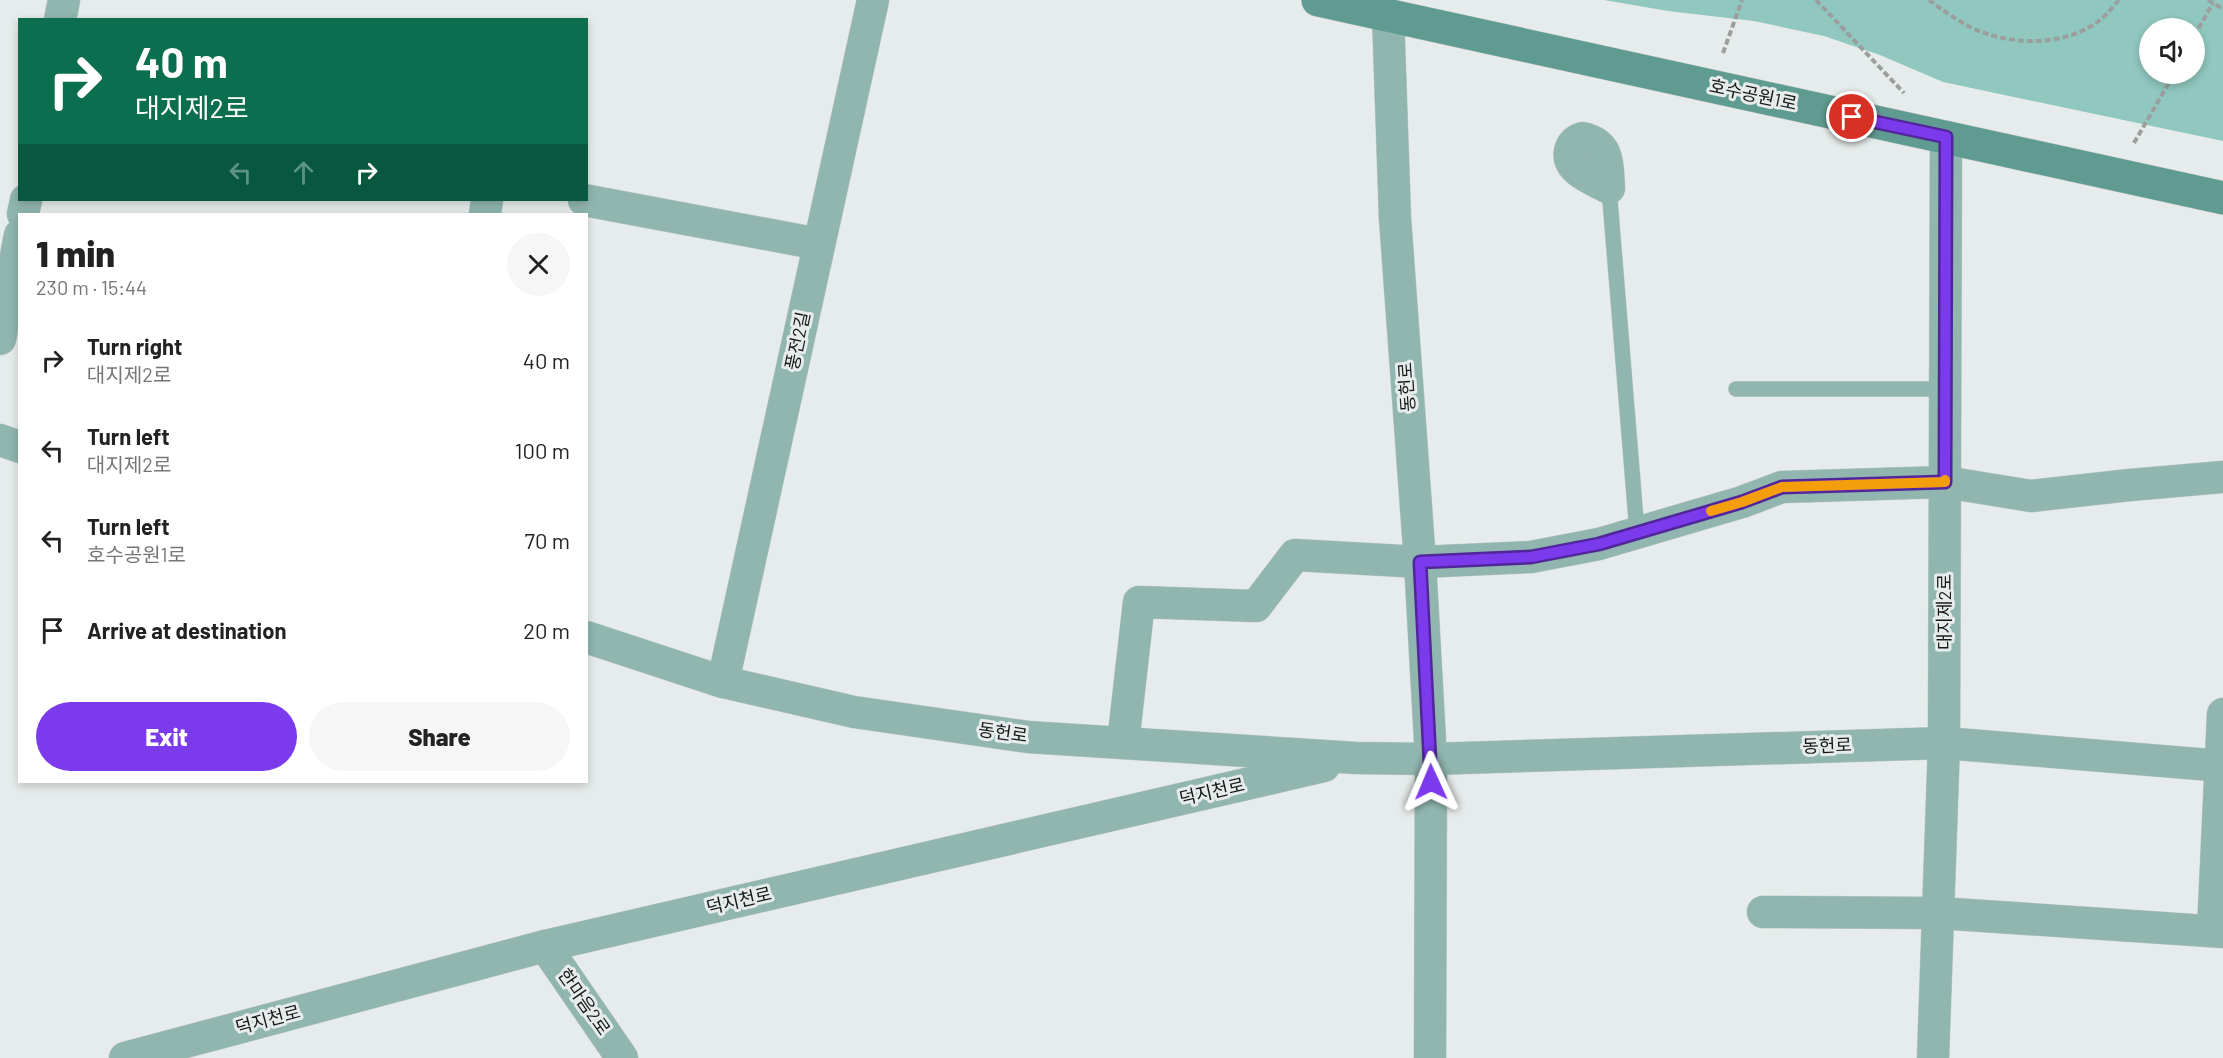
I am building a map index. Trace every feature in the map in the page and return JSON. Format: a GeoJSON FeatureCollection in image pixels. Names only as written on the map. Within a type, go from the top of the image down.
{"type":"FeatureCollection","features":[{"type":"Feature","properties":{"kind":"main road","name":"호수공원1로"},"geometry":{"type":"LineString","coordinates":[[1318,0],[2223,198]]}},
{"type":"Feature","properties":{"kind":"street"},"geometry":{"type":"LineString","coordinates":[[60,18],[64,0]]}},
{"type":"Feature","properties":{"kind":"street","name":"풍전2길"},"geometry":{"type":"LineString","coordinates":[[723,682],[873,0]]}},
{"type":"Feature","properties":{"kind":"street","name":"동헌로"},"geometry":{"type":"LineString","coordinates":[[1388,15],[1395,218],[1420,562],[1431,759]]}},
{"type":"Feature","properties":{"kind":"street","name":"대지제2로"},"geometry":{"type":"LineString","coordinates":[[1933,1058],[1944,743],[1946,137]]}},
{"type":"Feature","properties":{"kind":"street"},"geometry":{"type":"LineString","coordinates":[[588,201],[819,244]]}},
{"type":"Feature","properties":{"kind":"street"},"geometry":{"type":"LineString","coordinates":[[0,339],[18,245]]}},
{"type":"Feature","properties":{"kind":"street"},"geometry":{"type":"LineString","coordinates":[[0,440],[18,446]]}},
{"type":"Feature","properties":{"kind":"street"},"geometry":{"type":"LineString","coordinates":[[1123,743],[1139,602],[1256,606],[1295,555],[1420,562],[1531,557],[1599,544],[1742,502],[1782,487],[1945,482],[2031,496],[2130,484],[2223,477]]}},
{"type":"Feature","properties":{"kind":"street","name":"동헌로"},"geometry":{"type":"LineString","coordinates":[[588,638],[723,682],[854,712],[1028,737],[1356,758],[1431,759],[1944,743],[2222,766]]}},
{"type":"Feature","properties":{"kind":"street"},"geometry":{"type":"LineString","coordinates":[[1762,912],[1938,913],[2218,932],[2223,714]]}},
{"type":"Feature","properties":{"kind":"street","name":"덕지천로"},"geometry":{"type":"LineString","coordinates":[[125,1058],[213,1047],[545,946],[1356,758]]}},
{"type":"Feature","properties":{"kind":"street"},"geometry":{"type":"LineString","coordinates":[[1430,1058],[1431,759]]}},
{"type":"Feature","properties":{"kind":"street","name":"한마음2로"},"geometry":{"type":"LineString","coordinates":[[545,946],[622,1058]]}},
{"type":"Feature","properties":{"kind":"lane"},"geometry":{"type":"LineString","coordinates":[[1609,188],[1637,532]]}},
{"type":"Feature","properties":{"kind":"lane"},"geometry":{"type":"LineString","coordinates":[[1736,389],[1946,389]]}},
{"type":"Feature","properties":{"kind":"path"},"geometry":{"type":"LineString","coordinates":[[1712,86],[1742,0]]}},
{"type":"Feature","properties":{"kind":"path"},"geometry":{"type":"LineString","coordinates":[[1816,0],[1906,94]]}},
{"type":"Feature","properties":{"kind":"path"},"geometry":{"type":"LineString","coordinates":[[1929,0],[1969,26],[1993,35],[2017,40],[2043,41],[2062,38],[2081,31],[2100,20],[2119,0]]}},
{"type":"Feature","properties":{"kind":"path"},"geometry":{"type":"LineString","coordinates":[[2203,18],[2211,2],[2223,9]]}},
{"type":"Feature","properties":{"kind":"path"},"geometry":{"type":"LineString","coordinates":[[2117,174],[2168,84]]}},
{"type":"Feature","properties":{"kind":"green space"},"geometry":{"type":"Polygon","coordinates":[[[1604,0],[2223,0],[2223,141],[1943,82],[1880,55],[1824,36],[1754,21],[1668,11],[1604,0]]]}},
{"type":"Feature","properties":{"kind":"slow traffic"},"geometry":{"type":"LineString","coordinates":[[1711,511],[1782,487],[1945,482],[1945,480]]}},
{"type":"Feature","properties":{"kind":"route"},"geometry":{"type":"LineString","coordinates":[[1431,782],[1420,562],[1531,557],[1599,544],[1742,502],[1782,487],[1945,482],[1946,137],[1852,117]]}}]}
